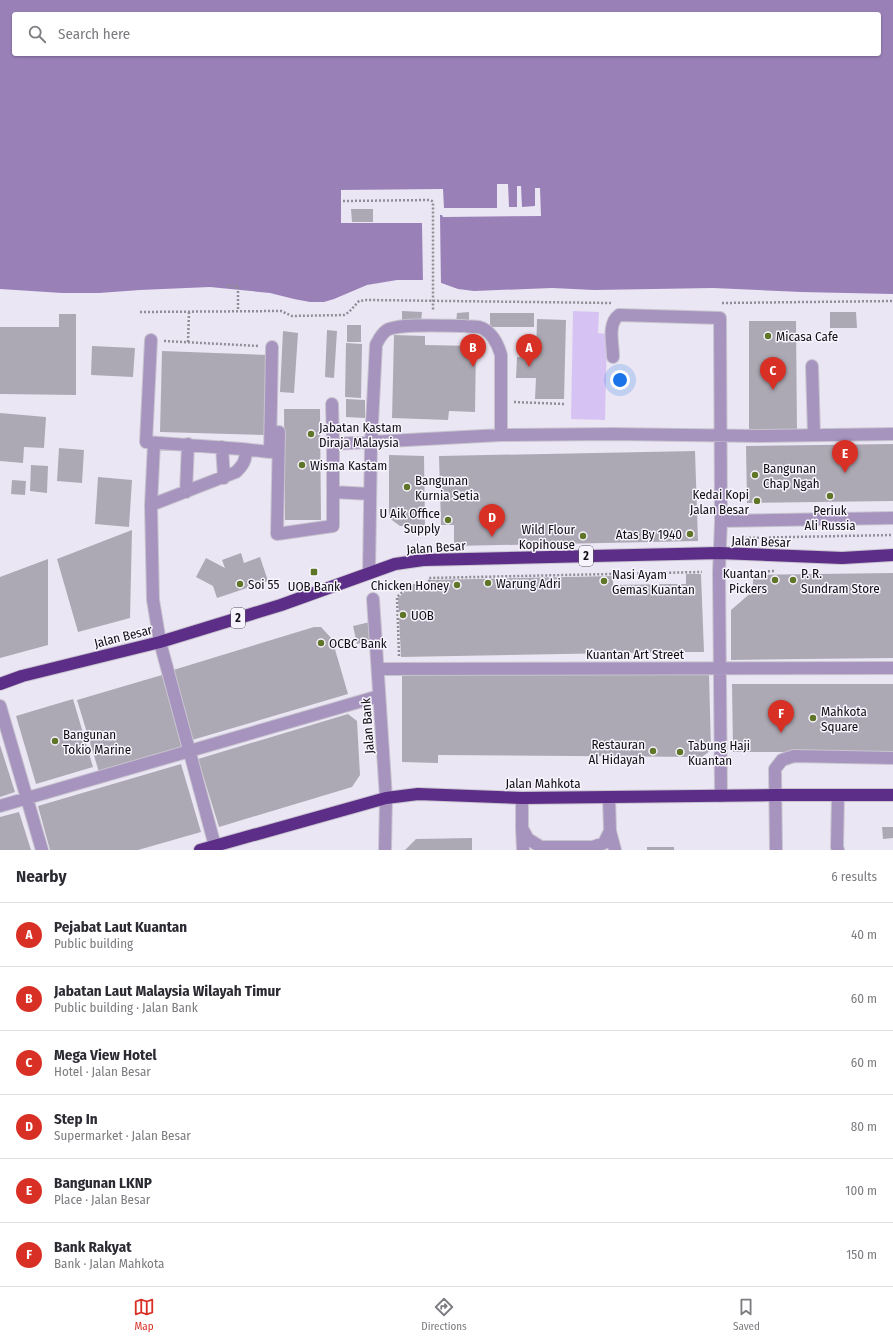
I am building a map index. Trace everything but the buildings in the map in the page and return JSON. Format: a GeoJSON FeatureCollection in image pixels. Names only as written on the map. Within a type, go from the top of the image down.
{"type":"FeatureCollection","features":[{"type":"Feature","properties":{"kind":"highway","name":"Jalan Besar"},"geometry":{"type":"LineString","coordinates":[[0,679],[22,676],[160,642],[281,605],[395,564],[423,560],[719,553],[842,558],[893,555]]}},
{"type":"Feature","properties":{"kind":"highway","name":"Jalan Besar"},"geometry":{"type":"LineString","coordinates":[[0,684],[22,676]]}},
{"type":"Feature","properties":{"kind":"highway","name":"Jalan Mahkota"},"geometry":{"type":"LineString","coordinates":[[200,850],[386,798],[418,794],[522,798],[893,795]]}},
{"type":"Feature","properties":{"kind":"street"},"geometry":{"type":"LineString","coordinates":[[614,357],[612,324],[615,318],[619,315],[720,318],[721,521],[719,553],[719,667],[721,796]]}},
{"type":"Feature","properties":{"kind":"street"},"geometry":{"type":"LineString","coordinates":[[368,573],[371,443],[376,345],[380,336],[387,330],[395,328],[433,326],[479,327],[489,334],[498,344],[501,354],[501,435]]}},
{"type":"Feature","properties":{"kind":"street"},"geometry":{"type":"LineString","coordinates":[[151,340],[146,442],[188,444],[270,452],[272,347]]}},
{"type":"Feature","properties":{"kind":"street"},"geometry":{"type":"LineString","coordinates":[[812,366],[814,435]]}},
{"type":"Feature","properties":{"kind":"street"},"geometry":{"type":"LineString","coordinates":[[279,432],[277,534],[333,526],[332,404]]}},
{"type":"Feature","properties":{"kind":"street"},"geometry":{"type":"LineString","coordinates":[[333,444],[501,435],[893,434]]}},
{"type":"Feature","properties":{"kind":"street"},"geometry":{"type":"LineString","coordinates":[[154,443],[151,505],[153,600],[160,642],[215,846]]}},
{"type":"Feature","properties":{"kind":"street"},"geometry":{"type":"LineString","coordinates":[[186,492],[188,444]]}},
{"type":"Feature","properties":{"kind":"street"},"geometry":{"type":"LineString","coordinates":[[222,447],[224,478]]}},
{"type":"Feature","properties":{"kind":"street"},"geometry":{"type":"LineString","coordinates":[[151,505],[224,478],[236,472],[242,466],[246,457],[245,451],[242,449]]}},
{"type":"Feature","properties":{"kind":"street"},"geometry":{"type":"LineString","coordinates":[[333,492],[370,494]]}},
{"type":"Feature","properties":{"kind":"street","name":"Jalan Besar"},"geometry":{"type":"LineString","coordinates":[[721,521],[893,518]]}},
{"type":"Feature","properties":{"kind":"street","name":"Jalan Bank"},"geometry":{"type":"LineString","coordinates":[[373,600],[386,798],[385,850]]}},
{"type":"Feature","properties":{"kind":"street","name":"Kuantan Art Street"},"geometry":{"type":"LineString","coordinates":[[378,668],[893,668]]}},
{"type":"Feature","properties":{"kind":"street"},"geometry":{"type":"LineString","coordinates":[[0,806],[379,696]]}},
{"type":"Feature","properties":{"kind":"street"},"geometry":{"type":"LineString","coordinates":[[0,706],[42,850]]}},
{"type":"Feature","properties":{"kind":"street"},"geometry":{"type":"LineString","coordinates":[[776,850],[775,770],[782,760],[794,756],[893,758]]}},
{"type":"Feature","properties":{"kind":"street"},"geometry":{"type":"LineString","coordinates":[[838,796],[838,850]]}},
{"type":"Feature","properties":{"kind":"street"},"geometry":{"type":"LineString","coordinates":[[609,797],[610,831],[615,850]]}},
{"type":"Feature","properties":{"kind":"street"},"geometry":{"type":"LineString","coordinates":[[522,798],[523,850]]}},
{"type":"Feature","properties":{"kind":"street"},"geometry":{"type":"LineString","coordinates":[[522,828],[528,839],[541,848],[593,847],[604,843],[610,831]]}},
{"type":"Feature","properties":{"kind":"path"},"geometry":{"type":"LineString","coordinates":[[343,201],[432,201],[433,326]]}},
{"type":"Feature","properties":{"kind":"path"},"geometry":{"type":"LineString","coordinates":[[227,286],[238,286],[238,311]]}},
{"type":"Feature","properties":{"kind":"path"},"geometry":{"type":"LineString","coordinates":[[140,312],[281,311],[292,316],[344,315],[349,312],[359,301],[367,300],[611,303]]}},
{"type":"Feature","properties":{"kind":"path"},"geometry":{"type":"LineString","coordinates":[[721,303],[893,301]]}},
{"type":"Feature","properties":{"kind":"path"},"geometry":{"type":"LineString","coordinates":[[188,342],[189,312]]}},
{"type":"Feature","properties":{"kind":"path"},"geometry":{"type":"LineString","coordinates":[[151,340],[272,347]]}},
{"type":"Feature","properties":{"kind":"path"},"geometry":{"type":"LineString","coordinates":[[502,402],[565,404]]}},
{"type":"Feature","properties":{"kind":"path"},"geometry":{"type":"LineString","coordinates":[[741,538],[893,535]]}},
{"type":"Feature","properties":{"kind":"path"},"geometry":{"type":"LineString","coordinates":[[400,668],[397,597],[410,585],[430,586],[429,578],[702,572]]}},
{"type":"Feature","properties":{"kind":"shaded area"},"geometry":{"type":"Polygon","coordinates":[[[0,0],[893,0],[893,294],[713,288],[594,290],[552,288],[474,291],[458,289],[433,280],[397,280],[367,285],[324,302],[310,302],[270,293],[210,287],[99,293],[62,293],[0,289],[0,0]]]}},
{"type":"Feature","properties":{"kind":"shaded area"},"geometry":{"type":"Polygon","coordinates":[[[573,311],[599,312],[598,333],[607,334],[605,420],[571,419],[573,311]]]}},
{"type":"Feature","properties":{"kind":"pier"},"geometry":{"type":"Polygon","coordinates":[[[497,184],[508,184],[509,207],[517,207],[517,186],[521,186],[522,207],[535,206],[535,188],[540,188],[541,216],[443,217],[440,215],[441,285],[432,282],[423,282],[422,223],[341,223],[341,190],[443,189],[444,208],[497,208],[497,184]]]}},
{"type":"Feature","properties":{"kind":"place","name":"Micasa Cafe"},"geometry":{"type":"Point","coordinates":[768,336]}},
{"type":"Feature","properties":{"kind":"place","name":"Jabatan Laut Malaysia Wilayah Timur"},"geometry":{"type":"Point","coordinates":[473,367]}},
{"type":"Feature","properties":{"kind":"place","name":"Pejabat Laut Kuantan"},"geometry":{"type":"Point","coordinates":[529,367]}},
{"type":"Feature","properties":{"kind":"place","name":"Mega View Hotel"},"geometry":{"type":"Point","coordinates":[773,390]}},
{"type":"Feature","properties":{"kind":"place","name":"Jabatan Kastam Diraja Malaysia"},"geometry":{"type":"Point","coordinates":[311,434]}},
{"type":"Feature","properties":{"kind":"place","name":"Wisma Kastam"},"geometry":{"type":"Point","coordinates":[302,465]}},
{"type":"Feature","properties":{"kind":"place","name":"Bangunan LKNP"},"geometry":{"type":"Point","coordinates":[845,473]}},
{"type":"Feature","properties":{"kind":"place","name":"Bangunan Chap Ngah"},"geometry":{"type":"Point","coordinates":[755,475]}},
{"type":"Feature","properties":{"kind":"place","name":"Bangunan Kurnia Setia"},"geometry":{"type":"Point","coordinates":[407,487]}},
{"type":"Feature","properties":{"kind":"place","name":"Periuk Ali Russia"},"geometry":{"type":"Point","coordinates":[830,496]}},
{"type":"Feature","properties":{"kind":"place","name":"Kedai Kopi Jalan Besar"},"geometry":{"type":"Point","coordinates":[757,501]}},
{"type":"Feature","properties":{"kind":"place","name":"U Aik Office Supply"},"geometry":{"type":"Point","coordinates":[448,520]}},
{"type":"Feature","properties":{"kind":"place","name":"Atas By 1940"},"geometry":{"type":"Point","coordinates":[690,534]}},
{"type":"Feature","properties":{"kind":"place","name":"Wild Flour Kopihouse"},"geometry":{"type":"Point","coordinates":[583,536]}},
{"type":"Feature","properties":{"kind":"place","name":"Step In"},"geometry":{"type":"Point","coordinates":[492,537]}},
{"type":"Feature","properties":{"kind":"place","name":"UOB Bank"},"geometry":{"type":"Point","coordinates":[314,572]}},
{"type":"Feature","properties":{"kind":"place","name":"Kuantan Pickers"},"geometry":{"type":"Point","coordinates":[775,580]}},
{"type":"Feature","properties":{"kind":"place","name":"P. R. Sundram Store"},"geometry":{"type":"Point","coordinates":[793,580]}},
{"type":"Feature","properties":{"kind":"place","name":"Nasi Ayam Gemas Kuantan"},"geometry":{"type":"Point","coordinates":[604,581]}},
{"type":"Feature","properties":{"kind":"place","name":"Warung Adri"},"geometry":{"type":"Point","coordinates":[488,583]}},
{"type":"Feature","properties":{"kind":"place","name":"Soi 55"},"geometry":{"type":"Point","coordinates":[240,584]}},
{"type":"Feature","properties":{"kind":"place","name":"Chicken Honey"},"geometry":{"type":"Point","coordinates":[457,585]}},
{"type":"Feature","properties":{"kind":"place","name":"UOB"},"geometry":{"type":"Point","coordinates":[403,615]}},
{"type":"Feature","properties":{"kind":"place","name":"OCBC Bank"},"geometry":{"type":"Point","coordinates":[321,643]}},
{"type":"Feature","properties":{"kind":"place","name":"Mahkota Square"},"geometry":{"type":"Point","coordinates":[813,718]}},
{"type":"Feature","properties":{"kind":"place","name":"Bank Rakyat"},"geometry":{"type":"Point","coordinates":[781,733]}},
{"type":"Feature","properties":{"kind":"place","name":"Bangunan Tokio Marine"},"geometry":{"type":"Point","coordinates":[55,741]}},
{"type":"Feature","properties":{"kind":"place","name":"Restauran Al Hidayah"},"geometry":{"type":"Point","coordinates":[653,751]}},
{"type":"Feature","properties":{"kind":"place","name":"Tabung Haji Kuantan"},"geometry":{"type":"Point","coordinates":[680,752]}}]}
